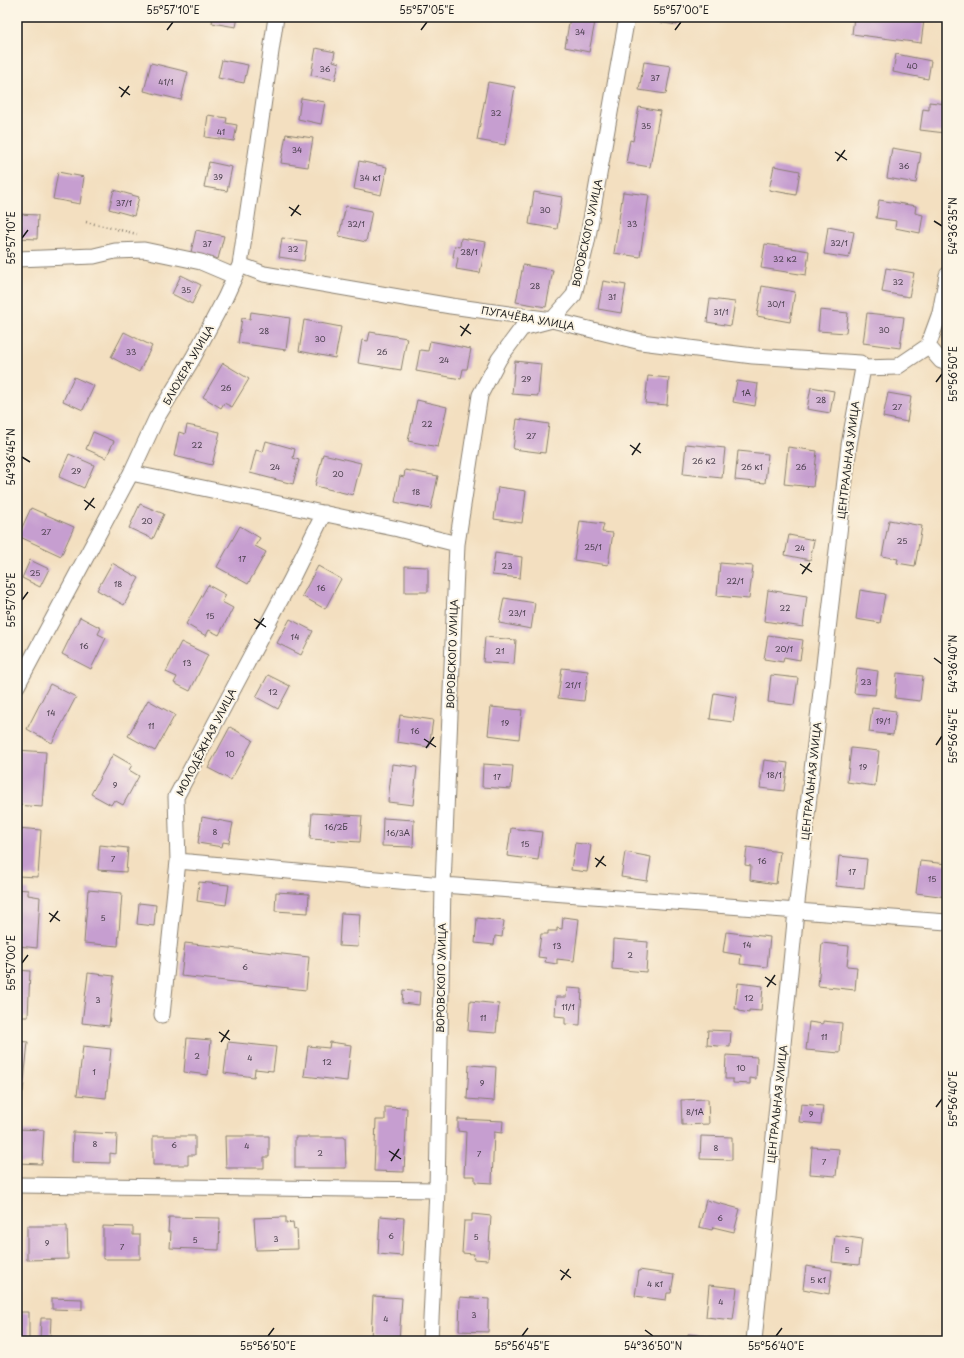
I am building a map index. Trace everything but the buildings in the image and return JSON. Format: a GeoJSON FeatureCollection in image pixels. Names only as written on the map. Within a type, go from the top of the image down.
{"type":"FeatureCollection","features":[{"type":"Feature","properties":{"kind":"street","name":"БЛЮХЕРА УЛИЦА"},"geometry":{"type":"LineString","coordinates":[[17,686],[131,473],[156,419],[193,358],[225,298],[237,270],[276,17]]}},
{"type":"Feature","properties":{"kind":"street","name":"ВОРОВСКОГО УЛИЦА"},"geometry":{"type":"LineString","coordinates":[[430,1341],[438,1190],[443,885],[457,544],[480,396],[499,359],[522,328],[552,320],[574,295],[587,242],[627,17]]}},
{"type":"Feature","properties":{"kind":"street","name":"ПУГАЧЁВА УЛИЦА"},"geometry":{"type":"LineString","coordinates":[[17,259],[94,256],[116,251],[144,250],[237,270],[451,306],[552,320],[641,342],[753,356],[860,364],[862,368]]}},
{"type":"Feature","properties":{"kind":"street"},"geometry":{"type":"LineString","coordinates":[[862,368],[897,367],[928,346],[940,313],[947,275]]}},
{"type":"Feature","properties":{"kind":"street"},"geometry":{"type":"LineString","coordinates":[[928,346],[941,361],[947,363]]}},
{"type":"Feature","properties":{"kind":"street","name":"ЦЕНТРАЛЬНАЯ УЛИЦА"},"geometry":{"type":"LineString","coordinates":[[754,1341],[796,912],[849,445],[862,368]]}},
{"type":"Feature","properties":{"kind":"street"},"geometry":{"type":"LineString","coordinates":[[131,473],[398,529],[457,544]]}},
{"type":"Feature","properties":{"kind":"street","name":"МОЛОДЁЖНАЯ УЛИЦА"},"geometry":{"type":"LineString","coordinates":[[162,1015],[178,861],[176,797],[291,580],[324,513]]}},
{"type":"Feature","properties":{"kind":"street"},"geometry":{"type":"LineString","coordinates":[[178,861],[443,885],[947,922]]}},
{"type":"Feature","properties":{"kind":"street"},"geometry":{"type":"LineString","coordinates":[[17,1185],[438,1190]]}}]}
